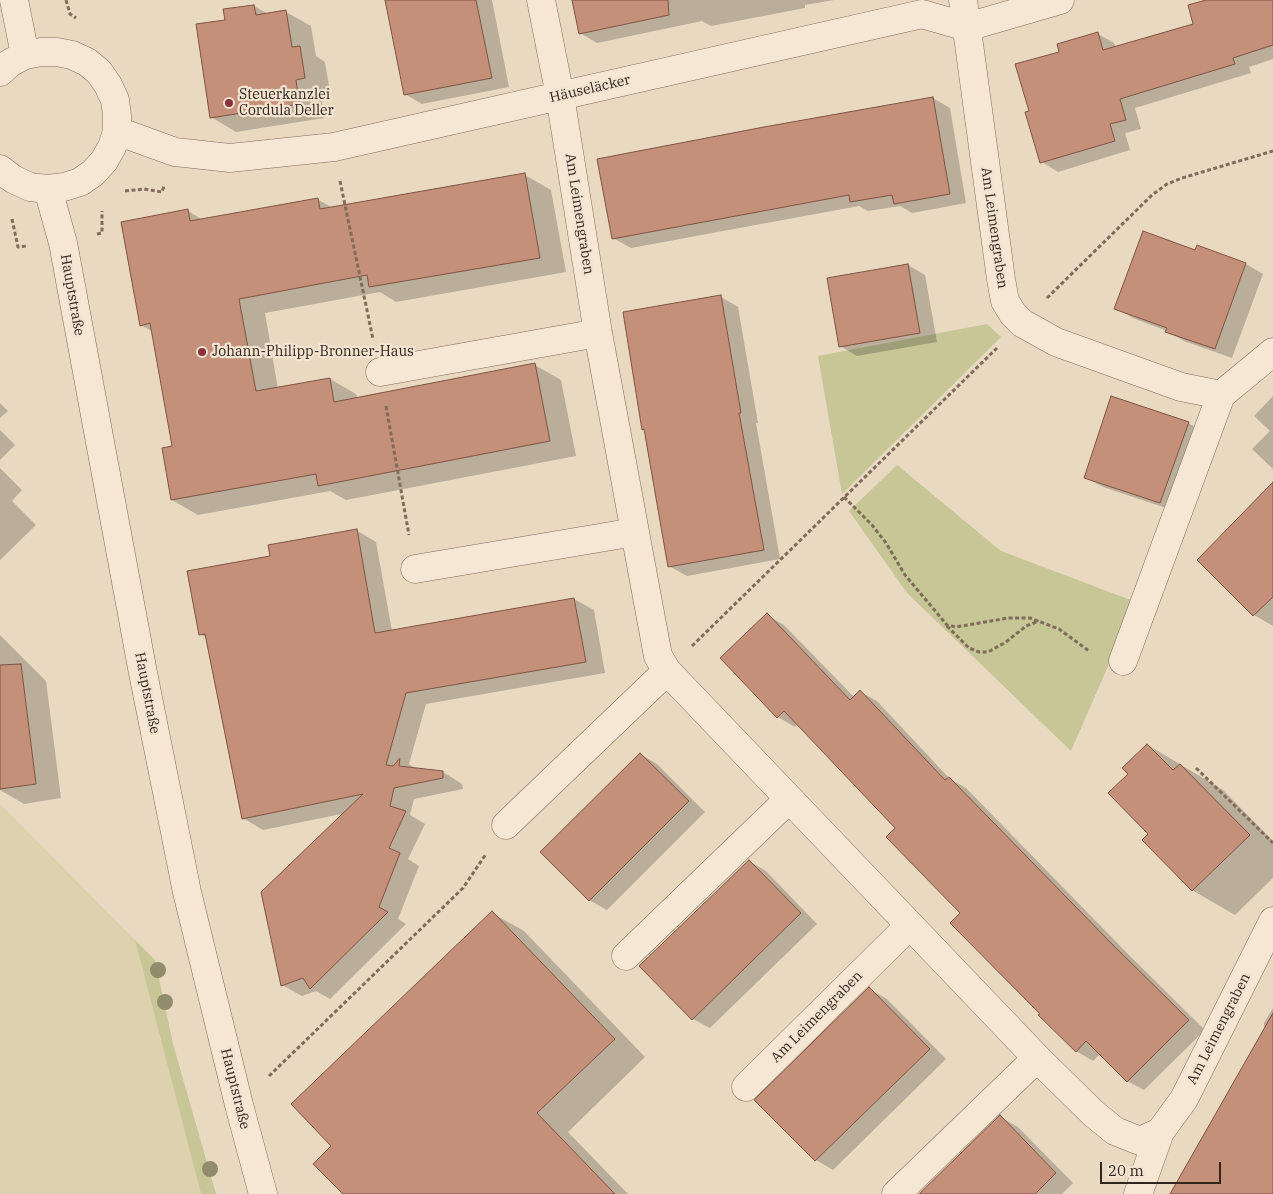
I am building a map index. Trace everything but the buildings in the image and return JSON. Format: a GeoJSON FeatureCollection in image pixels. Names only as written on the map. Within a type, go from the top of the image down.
{"type":"FeatureCollection","features":[{"type":"Feature","properties":{"kind":"street"},"geometry":{"type":"LineString","coordinates":[[14,0],[25,55]]}},
{"type":"Feature","properties":{"kind":"street","name":"Am Leimengraben"},"geometry":{"type":"LineString","coordinates":[[541,0],[560,96],[598,333],[658,656],[667,671],[1037,1058],[1094,1114],[1115,1131],[1140,1141],[1160,1132]]}},
{"type":"Feature","properties":{"kind":"street","name":"Am Leimengraben"},"geometry":{"type":"LineString","coordinates":[[963,0],[1005,301],[1013,314],[1022,323],[1056,342],[1181,387],[1221,395]]}},
{"type":"Feature","properties":{"kind":"street"},"geometry":{"type":"LineString","coordinates":[[967,27],[1060,0]]}},
{"type":"Feature","properties":{"kind":"street","name":"Häuseläcker"},"geometry":{"type":"LineString","coordinates":[[116,131],[175,152],[230,158],[334,147],[922,14],[967,27]]}},
{"type":"Feature","properties":{"kind":"street"},"geometry":{"type":"LineString","coordinates":[[0,72],[10,63],[25,55],[40,52],[57,52],[72,55],[93,67],[108,85],[115,100],[117,115],[112,147],[104,161],[93,173],[72,184],[48,189],[30,187],[13,179],[0,169]]}},
{"type":"Feature","properties":{"kind":"street","name":"Hauptstraße"},"geometry":{"type":"LineString","coordinates":[[48,189],[63,243],[138,646],[187,892],[239,1106],[263,1194]]}},
{"type":"Feature","properties":{"kind":"street"},"geometry":{"type":"LineString","coordinates":[[380,372],[598,333]]}},
{"type":"Feature","properties":{"kind":"street"},"geometry":{"type":"LineString","coordinates":[[1123,661],[1221,395],[1273,352]]}},
{"type":"Feature","properties":{"kind":"street"},"geometry":{"type":"LineString","coordinates":[[415,569],[635,532]]}},
{"type":"Feature","properties":{"kind":"street"},"geometry":{"type":"LineString","coordinates":[[506,825],[667,671]]}},
{"type":"Feature","properties":{"kind":"street"},"geometry":{"type":"LineString","coordinates":[[626,956],[790,799]]}},
{"type":"Feature","properties":{"kind":"street","name":"Am Leimengraben"},"geometry":{"type":"LineString","coordinates":[[1138,1194],[1160,1132],[1184,1099],[1273,922]]}},
{"type":"Feature","properties":{"kind":"street","name":"Am Leimengraben"},"geometry":{"type":"LineString","coordinates":[[746,1087],[910,925]]}},
{"type":"Feature","properties":{"kind":"street"},"geometry":{"type":"LineString","coordinates":[[896,1194],[1037,1058]]}},
{"type":"Feature","properties":{"kind":"path"},"geometry":{"type":"LineString","coordinates":[[667,671],[1152,195],[1166,184],[1182,178],[1273,151]]}},
{"type":"Feature","properties":{"kind":"path"},"geometry":{"type":"LineString","coordinates":[[844,497],[872,525],[906,575],[947,625],[969,648],[979,652],[988,652],[1006,642],[1026,626],[1040,621]]}},
{"type":"Feature","properties":{"kind":"path"},"geometry":{"type":"LineString","coordinates":[[947,625],[964,626],[1008,618],[1030,618],[1059,628],[1109,671],[1114,672],[1118,670],[1123,661]]}},
{"type":"Feature","properties":{"kind":"path"},"geometry":{"type":"LineString","coordinates":[[1196,768],[1273,843]]}},
{"type":"Feature","properties":{"kind":"path"},"geometry":{"type":"LineString","coordinates":[[239,1106],[463,888],[506,825]]}},
{"type":"Feature","properties":{"kind":"shaded area"},"geometry":{"type":"Polygon","coordinates":[[[0,804],[135,940],[201,1194],[0,1194],[0,804]]]}},
{"type":"Feature","properties":{"kind":"green space"},"geometry":{"type":"Polygon","coordinates":[[[987,324],[1001,337],[842,494],[818,356],[987,324]]]}},
{"type":"Feature","properties":{"kind":"green space"},"geometry":{"type":"Polygon","coordinates":[[[897,465],[1001,551],[1136,602],[1071,751],[907,593],[849,511],[897,465]]]}},
{"type":"Feature","properties":{"kind":"green space"},"geometry":{"type":"Polygon","coordinates":[[[135,940],[155,960],[173,1044],[216,1194],[201,1194],[135,940]]]}},
{"type":"Feature","properties":{"kind":"place","name":"Steuerkanzlei Cordula Deller"},"geometry":{"type":"Point","coordinates":[229,103]}},
{"type":"Feature","properties":{"kind":"place","name":"Johann-Philipp-Bronner-Haus"},"geometry":{"type":"Point","coordinates":[202,352]}}]}
